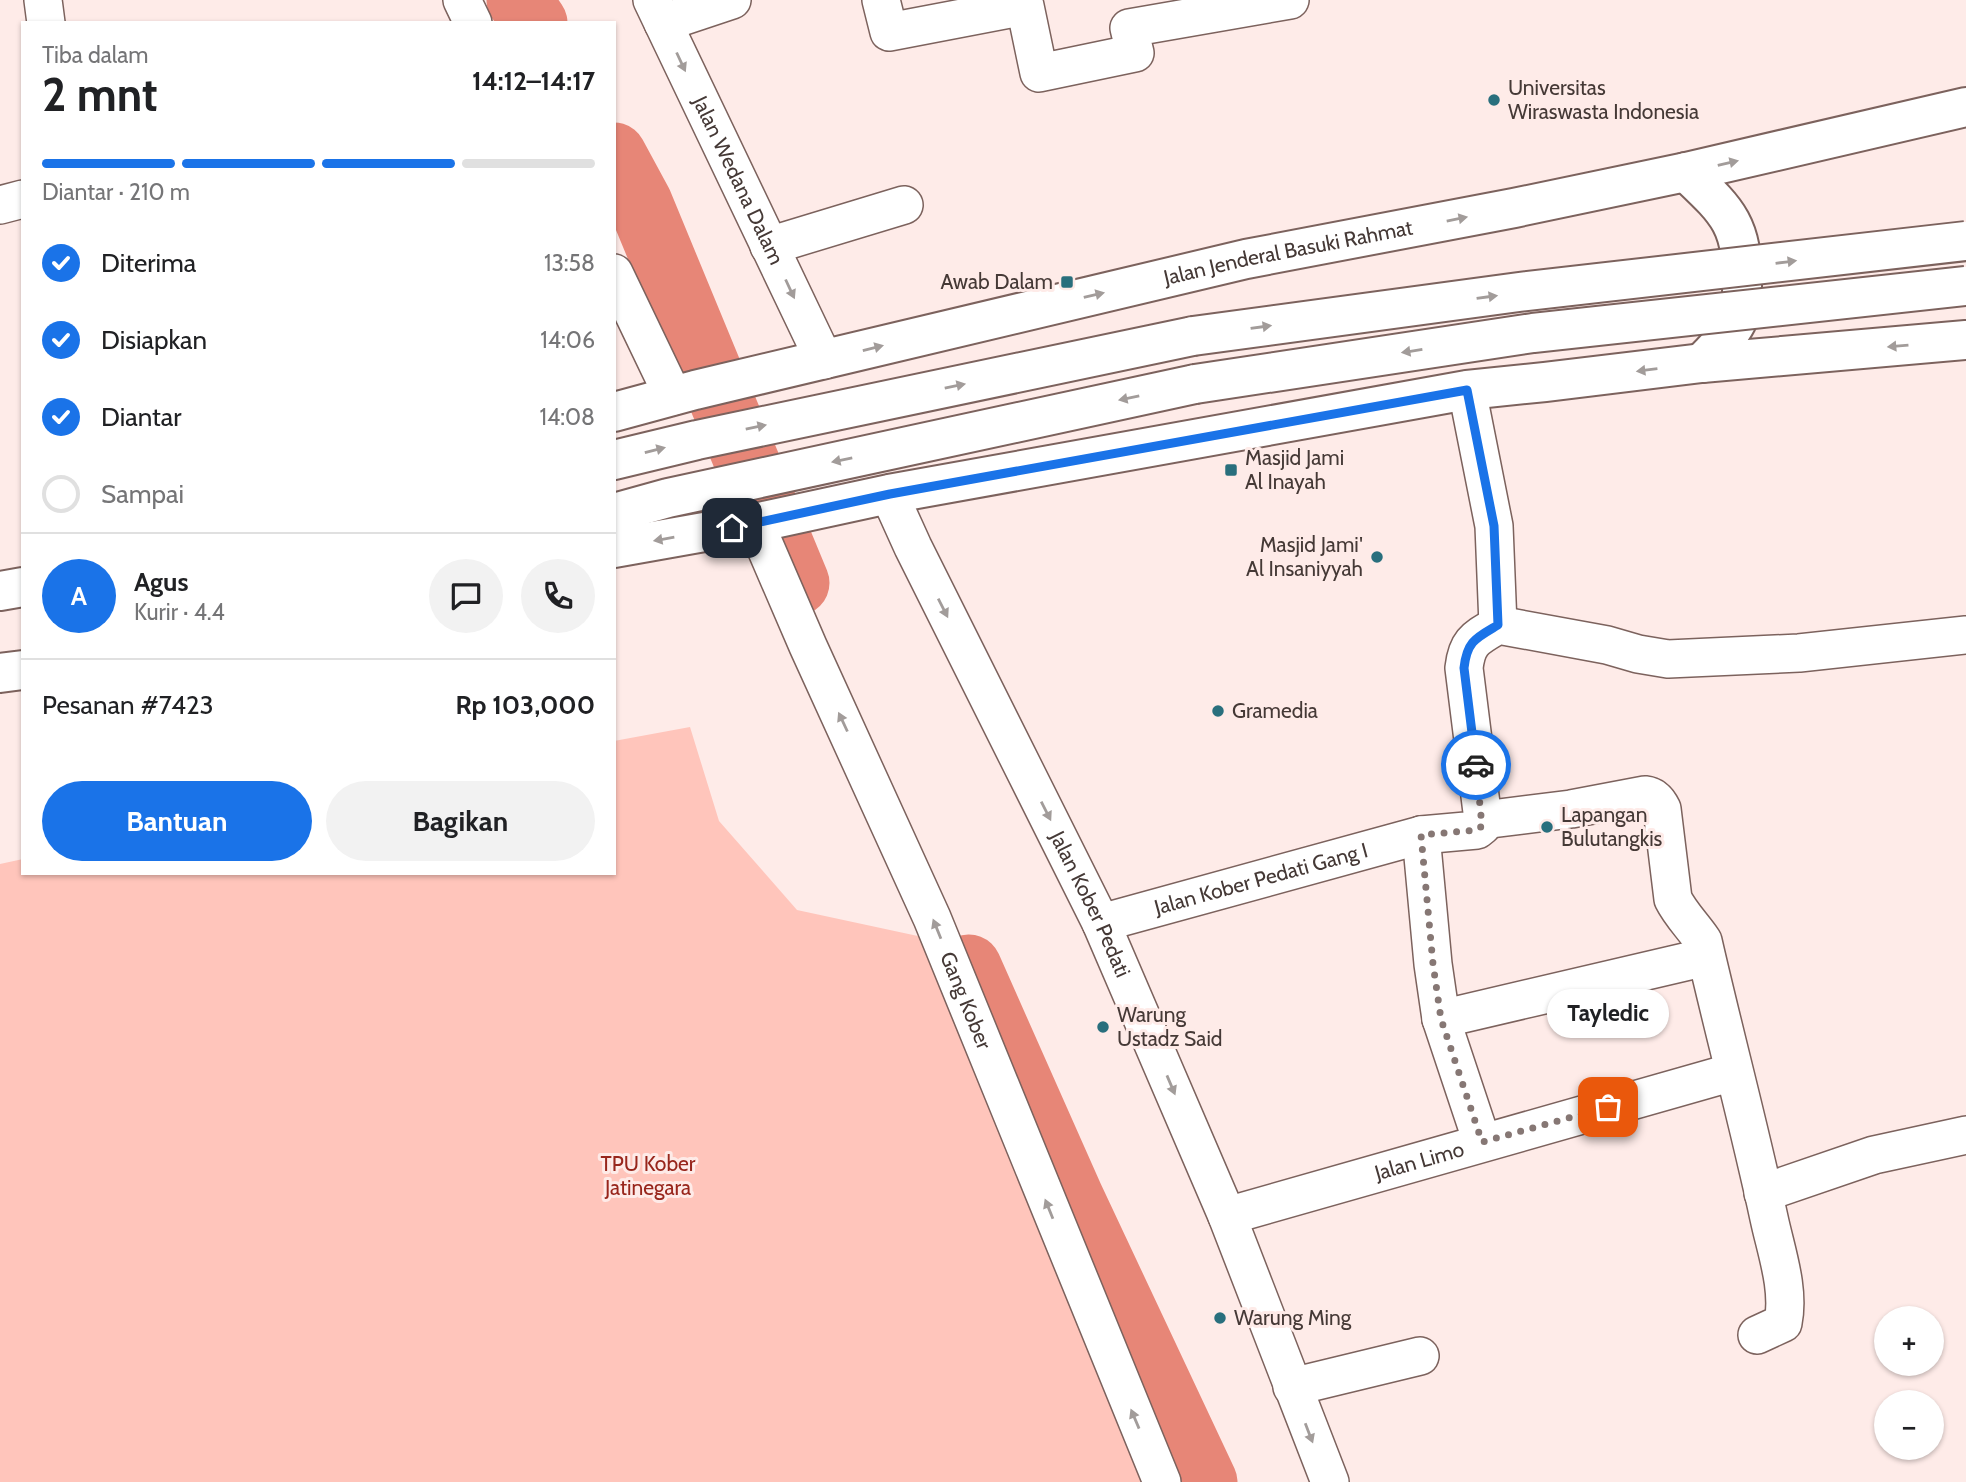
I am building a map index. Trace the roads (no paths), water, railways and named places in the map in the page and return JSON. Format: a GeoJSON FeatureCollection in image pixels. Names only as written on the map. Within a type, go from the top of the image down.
{"type":"FeatureCollection","features":[{"type":"Feature","properties":{"kind":"main road","name":"Jalan Jenderal Basuki Rahmat"},"geometry":{"type":"LineString","coordinates":[[616,411],[1245,259],[1686,172],[1966,107]]}},
{"type":"Feature","properties":{"kind":"main road"},"geometry":{"type":"LineString","coordinates":[[1686,172],[1728,215],[1737,234],[1741,253],[1742,305],[1738,319],[1702,363]]}},
{"type":"Feature","properties":{"kind":"main road"},"geometry":{"type":"LineString","coordinates":[[616,460],[697,440],[1193,336],[1519,292],[1966,241]]}},
{"type":"Feature","properties":{"kind":"main road"},"geometry":{"type":"LineString","coordinates":[[616,512],[668,498],[1195,384],[1533,333],[1966,286]]}},
{"type":"Feature","properties":{"kind":"main road"},"geometry":{"type":"LineString","coordinates":[[616,548],[759,523],[890,494],[1467,390],[1702,363],[1966,340]]}},
{"type":"Feature","properties":{"kind":"main road"},"geometry":{"type":"LineString","coordinates":[[0,591],[21,587]]}},
{"type":"Feature","properties":{"kind":"main road"},"geometry":{"type":"LineString","coordinates":[[0,673],[21,670]]}},
{"type":"Feature","properties":{"kind":"street"},"geometry":{"type":"LineString","coordinates":[[43,0],[46,21]]}},
{"type":"Feature","properties":{"kind":"street"},"geometry":{"type":"LineString","coordinates":[[462,0],[473,21]]}},
{"type":"Feature","properties":{"kind":"street"},"geometry":{"type":"LineString","coordinates":[[658,12],[732,0]]}},
{"type":"Feature","properties":{"kind":"street"},"geometry":{"type":"LineString","coordinates":[[881,0],[889,32],[1026,6],[1038,74],[1135,53],[1126,14],[1290,0]]}},
{"type":"Feature","properties":{"kind":"street","name":"Jalan Wedana Dalam"},"geometry":{"type":"LineString","coordinates":[[658,12],[769,246],[815,362]]}},
{"type":"Feature","properties":{"kind":"street"},"geometry":{"type":"LineString","coordinates":[[0,205],[21,200]]}},
{"type":"Feature","properties":{"kind":"street"},"geometry":{"type":"LineString","coordinates":[[769,246],[904,205]]}},
{"type":"Feature","properties":{"kind":"street"},"geometry":{"type":"LineString","coordinates":[[616,276],[684,393]]}},
{"type":"Feature","properties":{"kind":"street"},"geometry":{"type":"LineString","coordinates":[[1467,390],[1494,526],[1498,625]]}},
{"type":"Feature","properties":{"kind":"street","name":"Jalan Kober Pedati"},"geometry":{"type":"LineString","coordinates":[[890,494],[913,547],[1101,923],[1227,1216],[1330,1482]]}},
{"type":"Feature","properties":{"kind":"street","name":"Gang Kober"},"geometry":{"type":"LineString","coordinates":[[759,523],[808,646],[932,918],[1162,1482]]}},
{"type":"Feature","properties":{"kind":"street"},"geometry":{"type":"LineString","coordinates":[[1757,1335],[1783,1323],[1787,1308],[1784,1286],[1703,941],[1673,900],[1662,809],[1651,796],[1645,795],[1483,820],[1464,668],[1466,652],[1483,634],[1498,625],[1668,659],[1799,653],[1966,635]]}},
{"type":"Feature","properties":{"kind":"street","name":"Jalan Kober Pedati Gang I"},"geometry":{"type":"LineString","coordinates":[[1101,923],[1421,835],[1477,830],[1482,826],[1483,820]]}},
{"type":"Feature","properties":{"kind":"street"},"geometry":{"type":"LineString","coordinates":[[1421,835],[1441,1019],[1482,1142]]}},
{"type":"Feature","properties":{"kind":"street"},"geometry":{"type":"LineString","coordinates":[[1441,1019],[1706,957]]}},
{"type":"Feature","properties":{"kind":"street","name":"Jalan Limo"},"geometry":{"type":"LineString","coordinates":[[1227,1216],[1733,1072]]}},
{"type":"Feature","properties":{"kind":"street"},"geometry":{"type":"LineString","coordinates":[[1763,1193],[1874,1155],[1966,1135]]}},
{"type":"Feature","properties":{"kind":"street"},"geometry":{"type":"LineString","coordinates":[[1292,1387],[1420,1356]]}},
{"type":"Feature","properties":{"kind":"waterway"},"geometry":{"type":"LineString","coordinates":[[519,0],[534,21]]}},
{"type":"Feature","properties":{"kind":"waterway"},"geometry":{"type":"LineString","coordinates":[[616,159],[640,203],[797,583]]}},
{"type":"Feature","properties":{"kind":"waterway"},"geometry":{"type":"LineString","coordinates":[[969,967],[1071,1197],[1205,1482]]}},
{"type":"Feature","properties":{"kind":"place","name":"Universitas Wiraswasta Indonesia"},"geometry":{"type":"Point","coordinates":[1494,100]}},
{"type":"Feature","properties":{"kind":"place","name":"Awab Dalam"},"geometry":{"type":"Point","coordinates":[1067,282]}},
{"type":"Feature","properties":{"kind":"place","name":"Masjid Jami Al Inayah"},"geometry":{"type":"Point","coordinates":[1231,470]}},
{"type":"Feature","properties":{"kind":"place","name":"Masjid Jami' Al Insaniyyah"},"geometry":{"type":"Point","coordinates":[1377,557]}},
{"type":"Feature","properties":{"kind":"place","name":"Gramedia"},"geometry":{"type":"Point","coordinates":[1218,711]}},
{"type":"Feature","properties":{"kind":"place","name":"Lapangan Bulutangkis"},"geometry":{"type":"Point","coordinates":[1547,827]}},
{"type":"Feature","properties":{"kind":"place","name":"Warung Ustadz Said"},"geometry":{"type":"Point","coordinates":[1103,1027]}},
{"type":"Feature","properties":{"kind":"place","name":"Tayledic"},"geometry":{"type":"Point","coordinates":[1608,1107]}},
{"type":"Feature","properties":{"kind":"place","name":"Warung Ming"},"geometry":{"type":"Point","coordinates":[1220,1318]}},
{"type":"Feature","properties":{"kind":"park label","name":"TPU Kober Jatinegara"},"geometry":{"type":"Point","coordinates":[648,1176]}}]}
